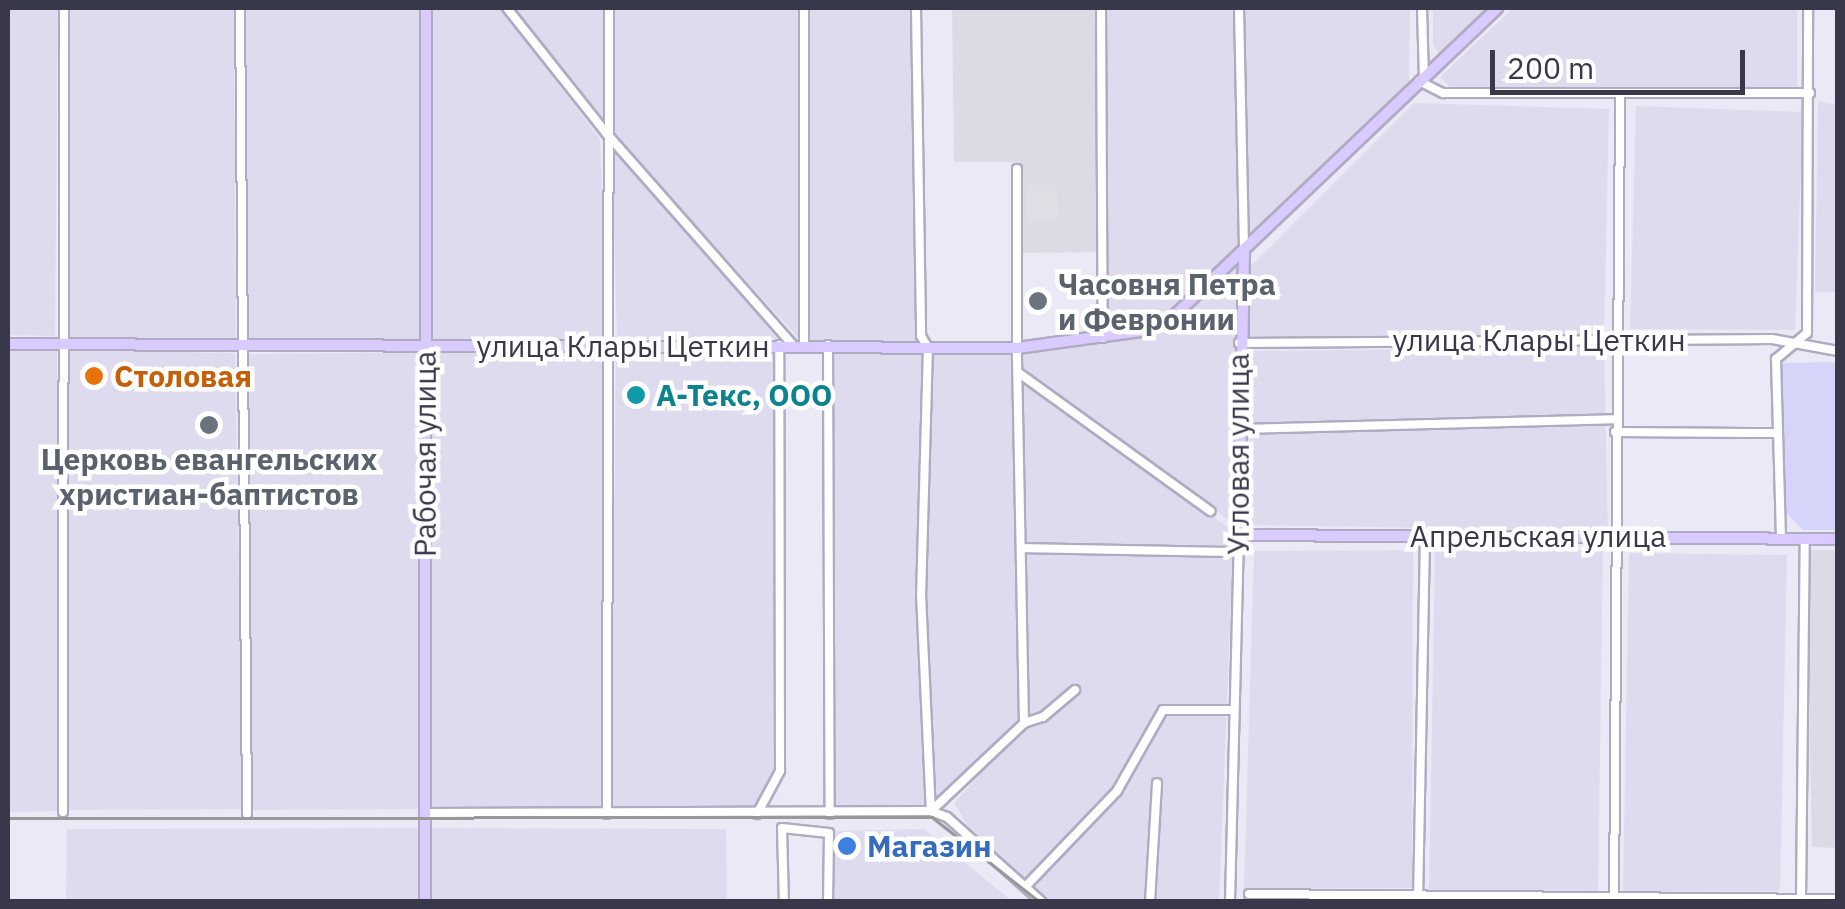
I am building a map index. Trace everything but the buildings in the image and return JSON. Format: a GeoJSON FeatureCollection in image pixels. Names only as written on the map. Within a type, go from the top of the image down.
{"type":"FeatureCollection","features":[{"type":"Feature","properties":{"kind":"street"},"geometry":{"type":"LineString","coordinates":[[63,812],[64,8]]}},
{"type":"Feature","properties":{"kind":"street"},"geometry":{"type":"LineString","coordinates":[[240,8],[247,814]]}},
{"type":"Feature","properties":{"kind":"street","name":"Рабочая улица"},"geometry":{"type":"LineString","coordinates":[[425,902],[426,8]]}},
{"type":"Feature","properties":{"kind":"street"},"geometry":{"type":"LineString","coordinates":[[508,8],[607,134],[792,344]]}},
{"type":"Feature","properties":{"kind":"street"},"geometry":{"type":"LineString","coordinates":[[607,814],[612,345],[607,134],[609,8]]}},
{"type":"Feature","properties":{"kind":"street"},"geometry":{"type":"LineString","coordinates":[[804,8],[804,345]]}},
{"type":"Feature","properties":{"kind":"street"},"geometry":{"type":"LineString","coordinates":[[916,8],[925,341],[922,594],[931,811]]}},
{"type":"Feature","properties":{"kind":"street"},"geometry":{"type":"LineString","coordinates":[[1101,8],[1102,339]]}},
{"type":"Feature","properties":{"kind":"street","name":"Угловая улица"},"geometry":{"type":"LineString","coordinates":[[1230,902],[1239,534],[1238,343],[1244,252],[1238,8]]}},
{"type":"Feature","properties":{"kind":"street"},"geometry":{"type":"LineString","coordinates":[[1421,80],[1422,8]]}},
{"type":"Feature","properties":{"kind":"street"},"geometry":{"type":"LineString","coordinates":[[1244,252],[1497,8]]}},
{"type":"Feature","properties":{"kind":"street"},"geometry":{"type":"LineString","coordinates":[[1781,538],[1776,359],[1807,332],[1808,8]]}},
{"type":"Feature","properties":{"kind":"street"},"geometry":{"type":"LineString","coordinates":[[1421,80],[1443,93],[1620,97],[1810,92]]}},
{"type":"Feature","properties":{"kind":"street"},"geometry":{"type":"LineString","coordinates":[[1614,900],[1620,536],[1614,420],[1620,97]]}},
{"type":"Feature","properties":{"kind":"street"},"geometry":{"type":"LineString","coordinates":[[1018,169],[1024,723]]}},
{"type":"Feature","properties":{"kind":"street","name":"улица Клары Цеткин"},"geometry":{"type":"LineString","coordinates":[[8,344],[241,348],[828,345],[925,341],[1017,347],[1102,339],[1174,316],[1244,252]]}},
{"type":"Feature","properties":{"kind":"street","name":"улица Клары Цеткин"},"geometry":{"type":"LineString","coordinates":[[1238,343],[1772,339],[1838,351]]}},
{"type":"Feature","properties":{"kind":"street"},"geometry":{"type":"LineString","coordinates":[[756,814],[780,770],[779,344]]}},
{"type":"Feature","properties":{"kind":"street"},"geometry":{"type":"LineString","coordinates":[[828,345],[830,814]]}},
{"type":"Feature","properties":{"kind":"street"},"geometry":{"type":"LineString","coordinates":[[1019,372],[1210,511]]}},
{"type":"Feature","properties":{"kind":"street"},"geometry":{"type":"LineString","coordinates":[[1240,429],[1614,420]]}},
{"type":"Feature","properties":{"kind":"street"},"geometry":{"type":"LineString","coordinates":[[1615,432],[1776,433]]}},
{"type":"Feature","properties":{"kind":"street","name":"Апрельская улица"},"geometry":{"type":"LineString","coordinates":[[1239,534],[1838,539]]}},
{"type":"Feature","properties":{"kind":"street"},"geometry":{"type":"LineString","coordinates":[[1419,899],[1425,536]]}},
{"type":"Feature","properties":{"kind":"street"},"geometry":{"type":"LineString","coordinates":[[1801,900],[1806,539]]}},
{"type":"Feature","properties":{"kind":"street"},"geometry":{"type":"LineString","coordinates":[[1023,548],[1238,552]]}},
{"type":"Feature","properties":{"kind":"street"},"geometry":{"type":"LineString","coordinates":[[931,811],[1024,723],[1043,717],[1075,690]]}},
{"type":"Feature","properties":{"kind":"street"},"geometry":{"type":"LineString","coordinates":[[1026,886],[1117,792],[1163,710],[1234,710]]}},
{"type":"Feature","properties":{"kind":"street"},"geometry":{"type":"LineString","coordinates":[[1150,902],[1157,783]]}},
{"type":"Feature","properties":{"kind":"street"},"geometry":{"type":"LineString","coordinates":[[425,813],[931,811],[947,817],[1042,902]]}},
{"type":"Feature","properties":{"kind":"street"},"geometry":{"type":"LineString","coordinates":[[782,814],[784,902]]}},
{"type":"Feature","properties":{"kind":"street"},"geometry":{"type":"LineString","coordinates":[[782,828],[828,834],[828,902]]}},
{"type":"Feature","properties":{"kind":"street"},"geometry":{"type":"LineString","coordinates":[[1249,894],[1419,899],[1838,899]]}},
{"type":"Feature","properties":{"kind":"shaded area"},"geometry":{"type":"Polygon","coordinates":[[[8,8],[58,8],[55,336],[8,335],[8,8]]]}},
{"type":"Feature","properties":{"kind":"shaded area"},"geometry":{"type":"Polygon","coordinates":[[[68,8],[234,8],[236,344],[67,340],[68,8]]]}},
{"type":"Feature","properties":{"kind":"shaded area"},"geometry":{"type":"Polygon","coordinates":[[[245,8],[420,8],[425,341],[245,343],[245,8]]]}},
{"type":"Feature","properties":{"kind":"shaded area"},"geometry":{"type":"Polygon","coordinates":[[[429,8],[500,8],[600,139],[607,341],[433,343],[429,8]]]}},
{"type":"Feature","properties":{"kind":"shaded area"},"geometry":{"type":"Polygon","coordinates":[[[512,8],[606,8],[604,126],[561,70],[512,8]]]}},
{"type":"Feature","properties":{"kind":"shaded area"},"geometry":{"type":"Polygon","coordinates":[[[612,8],[800,8],[801,341],[612,133],[612,8]]]}},
{"type":"Feature","properties":{"kind":"shaded area"},"geometry":{"type":"Polygon","coordinates":[[[806,8],[914,8],[919,344],[806,343],[806,8]]]}},
{"type":"Feature","properties":{"kind":"shaded area"},"geometry":{"type":"Polygon","coordinates":[[[952,8],[1095,8],[1098,252],[1015,253],[1014,162],[954,162],[952,8]]]}},
{"type":"Feature","properties":{"kind":"shaded area"},"geometry":{"type":"Polygon","coordinates":[[[1103,8],[1236,8],[1241,251],[1172,314],[1105,336],[1103,8]]]}},
{"type":"Feature","properties":{"kind":"shaded area"},"geometry":{"type":"Polygon","coordinates":[[[1244,8],[1410,8],[1409,83],[1244,238],[1244,8]]]}},
{"type":"Feature","properties":{"kind":"shaded area"},"geometry":{"type":"Polygon","coordinates":[[[1433,8],[1486,8],[1440,55],[1433,45],[1433,8]]]}},
{"type":"Feature","properties":{"kind":"shaded area"},"geometry":{"type":"Polygon","coordinates":[[[1513,8],[1797,8],[1797,88],[1451,88],[1440,77],[1513,8]]]}},
{"type":"Feature","properties":{"kind":"shaded area"},"geometry":{"type":"Polygon","coordinates":[[[1818,101],[1837,105],[1837,292],[1815,292],[1818,101]]]}},
{"type":"Feature","properties":{"kind":"shaded area"},"geometry":{"type":"Polygon","coordinates":[[[1414,103],[1609,109],[1604,334],[1248,338],[1249,268],[1414,103]]]}},
{"type":"Feature","properties":{"kind":"shaded area"},"geometry":{"type":"Polygon","coordinates":[[[1636,106],[1803,112],[1795,330],[1630,329],[1636,106]]]}},
{"type":"Feature","properties":{"kind":"shaded area"},"geometry":{"type":"Polygon","coordinates":[[[612,149],[762,320],[777,339],[617,339],[612,149]]]}},
{"type":"Feature","properties":{"kind":"shaded area"},"geometry":{"type":"Polygon","coordinates":[[[1027,185],[1056,185],[1059,220],[1027,220],[1027,185]]]}},
{"type":"Feature","properties":{"kind":"shaded area"},"geometry":{"type":"Polygon","coordinates":[[[1234,264],[1241,270],[1237,526],[1021,371],[1020,350],[1142,334],[1175,318],[1234,264]]]}},
{"type":"Feature","properties":{"kind":"shaded area"},"geometry":{"type":"Polygon","coordinates":[[[1604,347],[1608,531],[1248,525],[1245,351],[1604,347]]]}},
{"type":"Feature","properties":{"kind":"shaded area"},"geometry":{"type":"Polygon","coordinates":[[[774,348],[776,769],[754,808],[611,812],[616,349],[774,348]]]}},
{"type":"Feature","properties":{"kind":"shaded area"},"geometry":{"type":"Polygon","coordinates":[[[830,348],[924,349],[918,595],[927,813],[832,812],[830,348]]]}},
{"type":"Feature","properties":{"kind":"shaded area"},"geometry":{"type":"Polygon","coordinates":[[[929,348],[1016,348],[1023,718],[935,805],[922,593],[929,348]]]}},
{"type":"Feature","properties":{"kind":"shaded area"},"geometry":{"type":"Polygon","coordinates":[[[608,349],[602,812],[428,809],[433,352],[608,349]]]}},
{"type":"Feature","properties":{"kind":"shaded area"},"geometry":{"type":"Polygon","coordinates":[[[8,350],[57,351],[57,811],[8,812],[8,350]]]}},
{"type":"Feature","properties":{"kind":"shaded area"},"geometry":{"type":"Polygon","coordinates":[[[67,350],[235,353],[243,809],[67,810],[67,350]]]}},
{"type":"Feature","properties":{"kind":"shaded area"},"geometry":{"type":"Polygon","coordinates":[[[425,352],[419,809],[251,810],[246,354],[425,352]]]}},
{"type":"Feature","properties":{"kind":"shaded area"},"geometry":{"type":"Polygon","coordinates":[[[1837,362],[1837,530],[1803,530],[1783,510],[1777,363],[1837,362]]]}},
{"type":"Feature","properties":{"kind":"shaded area"},"geometry":{"type":"Polygon","coordinates":[[[1022,380],[1236,533],[1228,549],[1027,545],[1022,380]]]}},
{"type":"Feature","properties":{"kind":"shaded area"},"geometry":{"type":"Polygon","coordinates":[[[1413,550],[1412,888],[1244,889],[1254,551],[1413,550]]]}},
{"type":"Feature","properties":{"kind":"shaded area"},"geometry":{"type":"Polygon","coordinates":[[[1603,550],[1598,891],[1429,890],[1435,551],[1603,550]]]}},
{"type":"Feature","properties":{"kind":"shaded area"},"geometry":{"type":"Polygon","coordinates":[[[1806,550],[1837,550],[1837,848],[1812,847],[1806,550]]]}},
{"type":"Feature","properties":{"kind":"shaded area"},"geometry":{"type":"Polygon","coordinates":[[[1026,551],[1233,556],[1219,901],[1051,901],[968,826],[954,803],[1027,721],[1026,551]]]}},
{"type":"Feature","properties":{"kind":"shaded area"},"geometry":{"type":"Polygon","coordinates":[[[1629,553],[1787,555],[1780,891],[1623,892],[1629,553]]]}},
{"type":"Feature","properties":{"kind":"shaded area"},"geometry":{"type":"Polygon","coordinates":[[[420,828],[420,901],[66,902],[67,829],[420,828]]]}},
{"type":"Feature","properties":{"kind":"shaded area"},"geometry":{"type":"Polygon","coordinates":[[[430,828],[726,829],[727,899],[430,901],[430,828]]]}},
{"type":"Feature","properties":{"kind":"shaded area"},"geometry":{"type":"Polygon","coordinates":[[[924,829],[1012,901],[833,901],[835,831],[924,829]]]}},
{"type":"Feature","properties":{"kind":"tram line"},"geometry":{"type":"LineString","coordinates":[[8,818],[932,817],[1040,902]]}},
{"type":"Feature","properties":{"kind":"tram line"},"geometry":{"type":"LineString","coordinates":[[1481,902],[1649,902]]}},
{"type":"Feature","properties":{"kind":"place","name":"Часовня Петра и Февронии"},"geometry":{"type":"Point","coordinates":[1038,301]}},
{"type":"Feature","properties":{"kind":"place","name":"Столовая"},"geometry":{"type":"Point","coordinates":[94,376]}},
{"type":"Feature","properties":{"kind":"place","name":"А-Текс, ООО"},"geometry":{"type":"Point","coordinates":[636,395]}},
{"type":"Feature","properties":{"kind":"place","name":"Церковь евангельских христиан-баптистов"},"geometry":{"type":"Point","coordinates":[209,425]}},
{"type":"Feature","properties":{"kind":"place","name":"Магазин"},"geometry":{"type":"Point","coordinates":[847,846]}}]}
